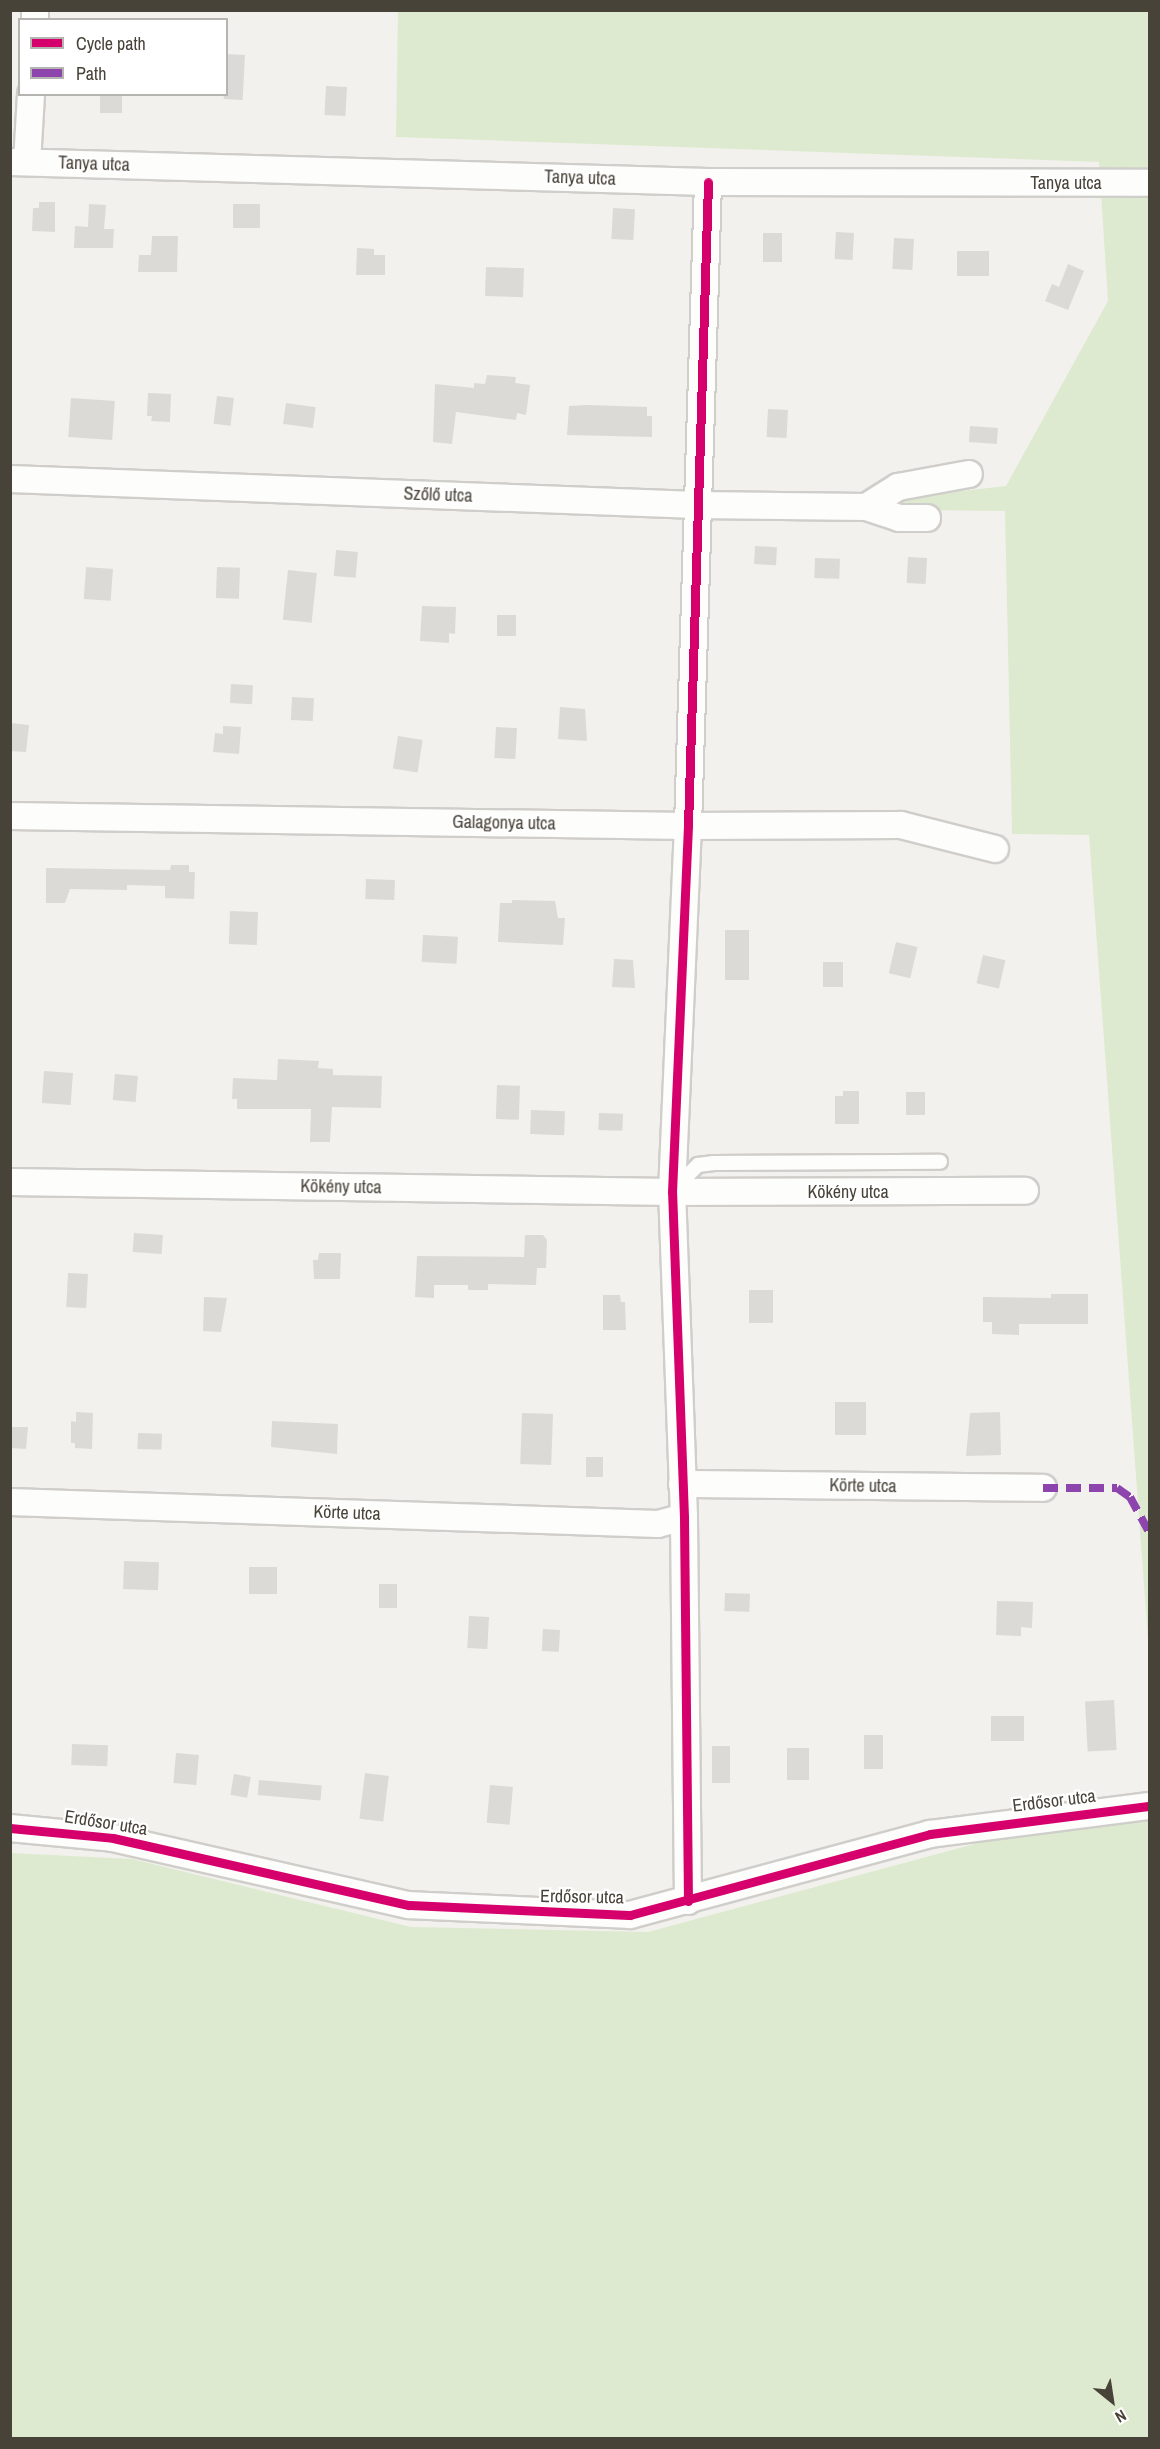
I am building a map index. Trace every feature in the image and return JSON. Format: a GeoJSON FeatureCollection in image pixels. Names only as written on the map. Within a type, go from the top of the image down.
{"type":"FeatureCollection","features":[{"type":"Feature","properties":{"kind":"street"},"geometry":{"type":"LineString","coordinates":[[19,162],[31,96]]}},
{"type":"Feature","properties":{"kind":"street","name":"Tanya utca"},"geometry":{"type":"LineString","coordinates":[[19,162],[708,182],[1149,183]]}},
{"type":"Feature","properties":{"kind":"street"},"geometry":{"type":"LineString","coordinates":[[688,1901],[684,1517],[672,1192],[688,826],[708,182]]}},
{"type":"Feature","properties":{"kind":"street"},"geometry":{"type":"LineString","coordinates":[[866,507],[898,487],[943,476],[969,474]]}},
{"type":"Feature","properties":{"kind":"street","name":"Szőlő utca"},"geometry":{"type":"LineString","coordinates":[[10,479],[697,505],[866,507],[899,518],[927,518]]}},
{"type":"Feature","properties":{"kind":"street","name":"Galagonya utca"},"geometry":{"type":"LineString","coordinates":[[10,816],[688,826],[902,825],[995,849]]}},
{"type":"Feature","properties":{"kind":"street","name":"Kökény utca"},"geometry":{"type":"LineString","coordinates":[[10,1182],[672,1192],[1025,1191]]}},
{"type":"Feature","properties":{"kind":"street","name":"Körte utca"},"geometry":{"type":"LineString","coordinates":[[682,1484],[1043,1488]]}},
{"type":"Feature","properties":{"kind":"street","name":"Körte utca"},"geometry":{"type":"LineString","coordinates":[[10,1502],[658,1524],[684,1517]]}},
{"type":"Feature","properties":{"kind":"street","name":"Erdősor utca"},"geometry":{"type":"LineString","coordinates":[[10,1828],[112,1838],[409,1905],[630,1915],[930,1834],[1149,1806]]}},
{"type":"Feature","properties":{"kind":"lane","name":"Kökény utca"},"geometry":{"type":"LineString","coordinates":[[672,1192],[698,1166],[714,1163],[940,1162]]}},
{"type":"Feature","properties":{"kind":"green space"},"geometry":{"type":"Polygon","coordinates":[[[398,11],[1149,11],[1149,1653],[1089,835],[1012,834],[1005,511],[908,510],[892,504],[908,497],[1006,486],[1108,301],[1099,162],[396,137],[398,11]]]}},
{"type":"Feature","properties":{"kind":"green space"},"geometry":{"type":"Polygon","coordinates":[[[1149,1797],[1149,2438],[11,2438],[11,1853],[132,1859],[411,1927],[648,1932],[1149,1797]]]}},
{"type":"Feature","properties":{"kind":"building"},"geometry":{"type":"Polygon","coordinates":[[[228,54],[245,55],[243,100],[224,99],[224,96],[228,96],[228,54]]]}},
{"type":"Feature","properties":{"kind":"building"},"geometry":{"type":"Polygon","coordinates":[[[326,86],[347,87],[345,116],[324,115],[326,86]]]}},
{"type":"Feature","properties":{"kind":"building"},"geometry":{"type":"Polygon","coordinates":[[[100,96],[122,96],[122,113],[100,113],[100,96]]]}},
{"type":"Feature","properties":{"kind":"building"},"geometry":{"type":"Polygon","coordinates":[[[39,202],[55,202],[55,232],[32,231],[33,208],[39,208],[39,202]]]}},
{"type":"Feature","properties":{"kind":"building"},"geometry":{"type":"Polygon","coordinates":[[[89,204],[106,205],[104,229],[114,229],[113,248],[74,248],[75,226],[88,227],[89,204]]]}},
{"type":"Feature","properties":{"kind":"building"},"geometry":{"type":"Polygon","coordinates":[[[233,204],[260,204],[260,228],[233,228],[233,204]]]}},
{"type":"Feature","properties":{"kind":"building"},"geometry":{"type":"Polygon","coordinates":[[[613,208],[635,209],[633,240],[611,239],[613,208]]]}},
{"type":"Feature","properties":{"kind":"building"},"geometry":{"type":"Polygon","coordinates":[[[836,232],[854,233],[853,260],[835,259],[836,232]]]}},
{"type":"Feature","properties":{"kind":"building"},"geometry":{"type":"Polygon","coordinates":[[[763,233],[782,233],[782,262],[763,262],[763,233]]]}},
{"type":"Feature","properties":{"kind":"building"},"geometry":{"type":"Polygon","coordinates":[[[152,236],[178,236],[177,272],[138,272],[139,255],[151,255],[152,236]]]}},
{"type":"Feature","properties":{"kind":"building"},"geometry":{"type":"Polygon","coordinates":[[[894,238],[914,239],[912,270],[892,269],[894,238]]]}},
{"type":"Feature","properties":{"kind":"building"},"geometry":{"type":"Polygon","coordinates":[[[357,248],[374,249],[374,255],[385,255],[385,275],[356,275],[357,248]]]}},
{"type":"Feature","properties":{"kind":"building"},"geometry":{"type":"Polygon","coordinates":[[[957,251],[989,251],[989,276],[957,276],[957,251]]]}},
{"type":"Feature","properties":{"kind":"building"},"geometry":{"type":"Polygon","coordinates":[[[1068,264],[1084,271],[1068,310],[1045,301],[1052,284],[1059,287],[1068,264]]]}},
{"type":"Feature","properties":{"kind":"building"},"geometry":{"type":"Polygon","coordinates":[[[486,267],[524,268],[523,297],[485,296],[486,267]]]}},
{"type":"Feature","properties":{"kind":"building"},"geometry":{"type":"Polygon","coordinates":[[[487,375],[516,377],[515,383],[530,385],[526,415],[517,413],[516,420],[456,412],[452,444],[433,442],[435,384],[474,388],[474,383],[485,384],[487,375]]]}},
{"type":"Feature","properties":{"kind":"building"},"geometry":{"type":"Polygon","coordinates":[[[148,393],[171,394],[170,422],[151,421],[152,416],[147,416],[148,393]]]}},
{"type":"Feature","properties":{"kind":"building"},"geometry":{"type":"Polygon","coordinates":[[[217,396],[234,398],[230,426],[214,424],[217,396]]]}},
{"type":"Feature","properties":{"kind":"building"},"geometry":{"type":"Polygon","coordinates":[[[71,398],[115,401],[112,440],[68,437],[71,398]]]}},
{"type":"Feature","properties":{"kind":"building"},"geometry":{"type":"Polygon","coordinates":[[[286,403],[316,407],[313,428],[283,424],[286,403]]]}},
{"type":"Feature","properties":{"kind":"building"},"geometry":{"type":"Polygon","coordinates":[[[569,406],[647,407],[647,416],[652,416],[652,437],[567,435],[569,406]]]}},
{"type":"Feature","properties":{"kind":"building"},"geometry":{"type":"Polygon","coordinates":[[[768,409],[788,410],[787,438],[767,437],[768,409]]]}},
{"type":"Feature","properties":{"kind":"building"},"geometry":{"type":"Polygon","coordinates":[[[970,426],[998,428],[997,444],[969,442],[970,426]]]}},
{"type":"Feature","properties":{"kind":"building"},"geometry":{"type":"Polygon","coordinates":[[[755,546],[777,547],[776,565],[754,564],[755,546]]]}},
{"type":"Feature","properties":{"kind":"building"},"geometry":{"type":"Polygon","coordinates":[[[336,550],[358,552],[356,578],[334,576],[336,550]]]}},
{"type":"Feature","properties":{"kind":"building"},"geometry":{"type":"Polygon","coordinates":[[[908,557],[927,558],[926,584],[907,583],[908,557]]]}},
{"type":"Feature","properties":{"kind":"building"},"geometry":{"type":"Polygon","coordinates":[[[815,558],[840,559],[839,579],[814,578],[815,558]]]}},
{"type":"Feature","properties":{"kind":"building"},"geometry":{"type":"Polygon","coordinates":[[[86,567],[113,569],[111,601],[84,599],[86,567]]]}},
{"type":"Feature","properties":{"kind":"building"},"geometry":{"type":"Polygon","coordinates":[[[217,567],[240,568],[239,599],[216,598],[217,567]]]}},
{"type":"Feature","properties":{"kind":"building"},"geometry":{"type":"Polygon","coordinates":[[[288,570],[317,573],[312,623],[283,620],[288,570]]]}},
{"type":"Feature","properties":{"kind":"building"},"geometry":{"type":"Polygon","coordinates":[[[422,606],[456,607],[455,634],[449,633],[449,643],[420,641],[422,606]]]}},
{"type":"Feature","properties":{"kind":"building"},"geometry":{"type":"Polygon","coordinates":[[[497,615],[516,615],[516,636],[497,636],[497,615]]]}},
{"type":"Feature","properties":{"kind":"building"},"geometry":{"type":"Polygon","coordinates":[[[231,684],[253,685],[252,704],[230,703],[231,684]]]}},
{"type":"Feature","properties":{"kind":"building"},"geometry":{"type":"Polygon","coordinates":[[[292,697],[314,698],[313,721],[291,720],[292,697]]]}},
{"type":"Feature","properties":{"kind":"building"},"geometry":{"type":"Polygon","coordinates":[[[560,707],[585,709],[587,741],[558,739],[560,707]]]}},
{"type":"Feature","properties":{"kind":"building"},"geometry":{"type":"Polygon","coordinates":[[[10,723],[29,725],[26,752],[10,751],[10,723]]]}},
{"type":"Feature","properties":{"kind":"building"},"geometry":{"type":"Polygon","coordinates":[[[223,726],[241,727],[239,754],[213,752],[215,733],[223,734],[223,726]]]}},
{"type":"Feature","properties":{"kind":"building"},"geometry":{"type":"Polygon","coordinates":[[[496,727],[517,728],[515,759],[494,758],[496,727]]]}},
{"type":"Feature","properties":{"kind":"building"},"geometry":{"type":"Polygon","coordinates":[[[398,736],[423,740],[418,773],[393,769],[398,736]]]}},
{"type":"Feature","properties":{"kind":"building"},"geometry":{"type":"Polygon","coordinates":[[[171,865],[189,865],[189,872],[195,872],[194,899],[165,898],[165,886],[127,885],[127,890],[70,889],[65,903],[46,903],[46,868],[170,870],[171,865]]]}},
{"type":"Feature","properties":{"kind":"building"},"geometry":{"type":"Polygon","coordinates":[[[366,879],[395,880],[394,900],[365,899],[366,879]]]}},
{"type":"Feature","properties":{"kind":"building"},"geometry":{"type":"Polygon","coordinates":[[[512,900],[555,901],[558,918],[565,918],[563,945],[498,942],[500,903],[512,903],[512,900]]]}},
{"type":"Feature","properties":{"kind":"building"},"geometry":{"type":"Polygon","coordinates":[[[230,911],[258,912],[257,945],[229,944],[230,911]]]}},
{"type":"Feature","properties":{"kind":"building"},"geometry":{"type":"Polygon","coordinates":[[[725,930],[749,930],[749,980],[725,980],[725,930]]]}},
{"type":"Feature","properties":{"kind":"building"},"geometry":{"type":"Polygon","coordinates":[[[423,935],[458,937],[457,964],[422,962],[423,935]]]}},
{"type":"Feature","properties":{"kind":"building"},"geometry":{"type":"Polygon","coordinates":[[[896,942],[917,947],[910,978],[889,973],[896,942]]]}},
{"type":"Feature","properties":{"kind":"building"},"geometry":{"type":"Polygon","coordinates":[[[983,955],[1005,960],[999,988],[976,983],[983,955]]]}},
{"type":"Feature","properties":{"kind":"building"},"geometry":{"type":"Polygon","coordinates":[[[614,959],[633,960],[635,988],[612,987],[614,959]]]}},
{"type":"Feature","properties":{"kind":"building"},"geometry":{"type":"Polygon","coordinates":[[[823,962],[843,962],[843,987],[823,987],[823,962]]]}},
{"type":"Feature","properties":{"kind":"building"},"geometry":{"type":"Polygon","coordinates":[[[278,1059],[319,1061],[318,1068],[333,1069],[333,1075],[382,1076],[381,1108],[332,1107],[330,1142],[310,1142],[311,1109],[237,1109],[237,1099],[232,1099],[233,1078],[277,1080],[278,1059]]]}},
{"type":"Feature","properties":{"kind":"building"},"geometry":{"type":"Polygon","coordinates":[[[44,1071],[73,1073],[71,1105],[42,1103],[44,1071]]]}},
{"type":"Feature","properties":{"kind":"building"},"geometry":{"type":"Polygon","coordinates":[[[115,1074],[138,1076],[136,1102],[113,1100],[115,1074]]]}},
{"type":"Feature","properties":{"kind":"building"},"geometry":{"type":"Polygon","coordinates":[[[497,1085],[520,1086],[519,1120],[496,1119],[497,1085]]]}},
{"type":"Feature","properties":{"kind":"building"},"geometry":{"type":"Polygon","coordinates":[[[843,1091],[859,1091],[859,1124],[835,1124],[835,1096],[843,1096],[843,1091]]]}},
{"type":"Feature","properties":{"kind":"building"},"geometry":{"type":"Polygon","coordinates":[[[906,1092],[925,1092],[925,1115],[906,1115],[906,1092]]]}},
{"type":"Feature","properties":{"kind":"building"},"geometry":{"type":"Polygon","coordinates":[[[531,1110],[565,1111],[564,1135],[530,1134],[531,1110]]]}},
{"type":"Feature","properties":{"kind":"building"},"geometry":{"type":"Polygon","coordinates":[[[599,1113],[623,1114],[622,1131],[598,1130],[599,1113]]]}},
{"type":"Feature","properties":{"kind":"building"},"geometry":{"type":"Polygon","coordinates":[[[134,1233],[163,1235],[162,1254],[133,1252],[134,1233]]]}},
{"type":"Feature","properties":{"kind":"building"},"geometry":{"type":"Polygon","coordinates":[[[525,1235],[543,1235],[547,1240],[546,1268],[537,1268],[536,1285],[488,1284],[488,1290],[468,1290],[468,1285],[434,1285],[434,1298],[415,1297],[417,1256],[524,1257],[525,1235]]]}},
{"type":"Feature","properties":{"kind":"building"},"geometry":{"type":"Polygon","coordinates":[[[319,1253],[341,1253],[340,1279],[314,1279],[313,1260],[318,1260],[319,1253]]]}},
{"type":"Feature","properties":{"kind":"building"},"geometry":{"type":"Polygon","coordinates":[[[68,1273],[88,1274],[86,1308],[66,1307],[68,1273]]]}},
{"type":"Feature","properties":{"kind":"building"},"geometry":{"type":"Polygon","coordinates":[[[749,1290],[773,1290],[773,1323],[749,1323],[749,1290]]]}},
{"type":"Feature","properties":{"kind":"building"},"geometry":{"type":"Polygon","coordinates":[[[1051,1294],[1088,1294],[1088,1324],[1019,1324],[1019,1335],[992,1334],[992,1322],[983,1322],[983,1297],[1051,1298],[1051,1294]]]}},
{"type":"Feature","properties":{"kind":"building"},"geometry":{"type":"Polygon","coordinates":[[[603,1295],[620,1295],[621,1302],[625,1302],[626,1330],[603,1330],[603,1295]]]}},
{"type":"Feature","properties":{"kind":"building"},"geometry":{"type":"Polygon","coordinates":[[[204,1297],[227,1298],[221,1332],[203,1331],[204,1297]]]}},
{"type":"Feature","properties":{"kind":"building"},"geometry":{"type":"Polygon","coordinates":[[[835,1402],[866,1402],[866,1435],[835,1435],[835,1402]]]}},
{"type":"Feature","properties":{"kind":"building"},"geometry":{"type":"Polygon","coordinates":[[[76,1412],[93,1413],[92,1449],[75,1448],[75,1443],[71,1443],[71,1421],[76,1422],[76,1412]]]}},
{"type":"Feature","properties":{"kind":"building"},"geometry":{"type":"Polygon","coordinates":[[[1000,1412],[1001,1455],[966,1456],[970,1413],[1000,1412]]]}},
{"type":"Feature","properties":{"kind":"building"},"geometry":{"type":"Polygon","coordinates":[[[522,1413],[553,1414],[551,1465],[520,1464],[522,1413]]]}},
{"type":"Feature","properties":{"kind":"building"},"geometry":{"type":"Polygon","coordinates":[[[272,1421],[338,1424],[337,1454],[271,1447],[272,1421]]]}},
{"type":"Feature","properties":{"kind":"building"},"geometry":{"type":"Polygon","coordinates":[[[10,1427],[28,1427],[26,1449],[10,1448],[10,1427]]]}},
{"type":"Feature","properties":{"kind":"building"},"geometry":{"type":"Polygon","coordinates":[[[138,1433],[162,1434],[161,1450],[137,1449],[138,1433]]]}},
{"type":"Feature","properties":{"kind":"building"},"geometry":{"type":"Polygon","coordinates":[[[586,1457],[603,1457],[603,1477],[586,1477],[586,1457]]]}},
{"type":"Feature","properties":{"kind":"building"},"geometry":{"type":"Polygon","coordinates":[[[124,1561],[159,1562],[158,1590],[123,1589],[124,1561]]]}},
{"type":"Feature","properties":{"kind":"building"},"geometry":{"type":"Polygon","coordinates":[[[249,1567],[277,1567],[277,1594],[249,1594],[249,1567]]]}},
{"type":"Feature","properties":{"kind":"building"},"geometry":{"type":"Polygon","coordinates":[[[379,1584],[397,1584],[397,1608],[379,1608],[379,1584]]]}},
{"type":"Feature","properties":{"kind":"building"},"geometry":{"type":"Polygon","coordinates":[[[725,1593],[750,1594],[749,1612],[724,1611],[725,1593]]]}},
{"type":"Feature","properties":{"kind":"building"},"geometry":{"type":"Polygon","coordinates":[[[997,1601],[1033,1602],[1032,1628],[1021,1627],[1021,1636],[996,1635],[997,1601]]]}},
{"type":"Feature","properties":{"kind":"building"},"geometry":{"type":"Polygon","coordinates":[[[469,1616],[489,1617],[487,1649],[467,1648],[469,1616]]]}},
{"type":"Feature","properties":{"kind":"building"},"geometry":{"type":"Polygon","coordinates":[[[543,1629],[560,1630],[559,1652],[542,1651],[543,1629]]]}},
{"type":"Feature","properties":{"kind":"building"},"geometry":{"type":"Polygon","coordinates":[[[1114,1700],[1117,1750],[1088,1751],[1085,1702],[1114,1700]]]}},
{"type":"Feature","properties":{"kind":"building"},"geometry":{"type":"Polygon","coordinates":[[[991,1716],[1024,1716],[1024,1741],[991,1741],[991,1716]]]}},
{"type":"Feature","properties":{"kind":"building"},"geometry":{"type":"Polygon","coordinates":[[[864,1735],[883,1735],[883,1769],[864,1769],[864,1735]]]}},
{"type":"Feature","properties":{"kind":"building"},"geometry":{"type":"Polygon","coordinates":[[[72,1744],[108,1745],[107,1766],[71,1765],[72,1744]]]}},
{"type":"Feature","properties":{"kind":"building"},"geometry":{"type":"Polygon","coordinates":[[[712,1746],[730,1746],[730,1783],[712,1783],[712,1746]]]}},
{"type":"Feature","properties":{"kind":"building"},"geometry":{"type":"Polygon","coordinates":[[[787,1748],[809,1748],[809,1780],[787,1780],[787,1748]]]}},
{"type":"Feature","properties":{"kind":"building"},"geometry":{"type":"Polygon","coordinates":[[[176,1753],[199,1755],[196,1785],[173,1783],[176,1753]]]}},
{"type":"Feature","properties":{"kind":"building"},"geometry":{"type":"Polygon","coordinates":[[[365,1773],[389,1776],[383,1822],[359,1819],[365,1773]]]}},
{"type":"Feature","properties":{"kind":"building"},"geometry":{"type":"Polygon","coordinates":[[[234,1774],[251,1777],[247,1798],[230,1795],[234,1774]]]}},
{"type":"Feature","properties":{"kind":"building"},"geometry":{"type":"Polygon","coordinates":[[[259,1780],[322,1785],[320,1800],[258,1795],[259,1780]]]}},
{"type":"Feature","properties":{"kind":"building"},"geometry":{"type":"Polygon","coordinates":[[[490,1785],[513,1787],[510,1825],[487,1823],[490,1785]]]}},
{"type":"Feature","properties":{"kind":"marked path"},"geometry":{"type":"LineString","coordinates":[[1043,1488],[1117,1488],[1130,1497],[1150,1534]]}},
{"type":"Feature","properties":{"kind":"cycle path"},"geometry":{"type":"LineString","coordinates":[[688,1901],[684,1517],[672,1192],[688,826],[708,182]]}},
{"type":"Feature","properties":{"kind":"cycle path"},"geometry":{"type":"LineString","coordinates":[[10,1828],[113,1838],[409,1905],[630,1915],[930,1834],[1150,1806]]}}]}
